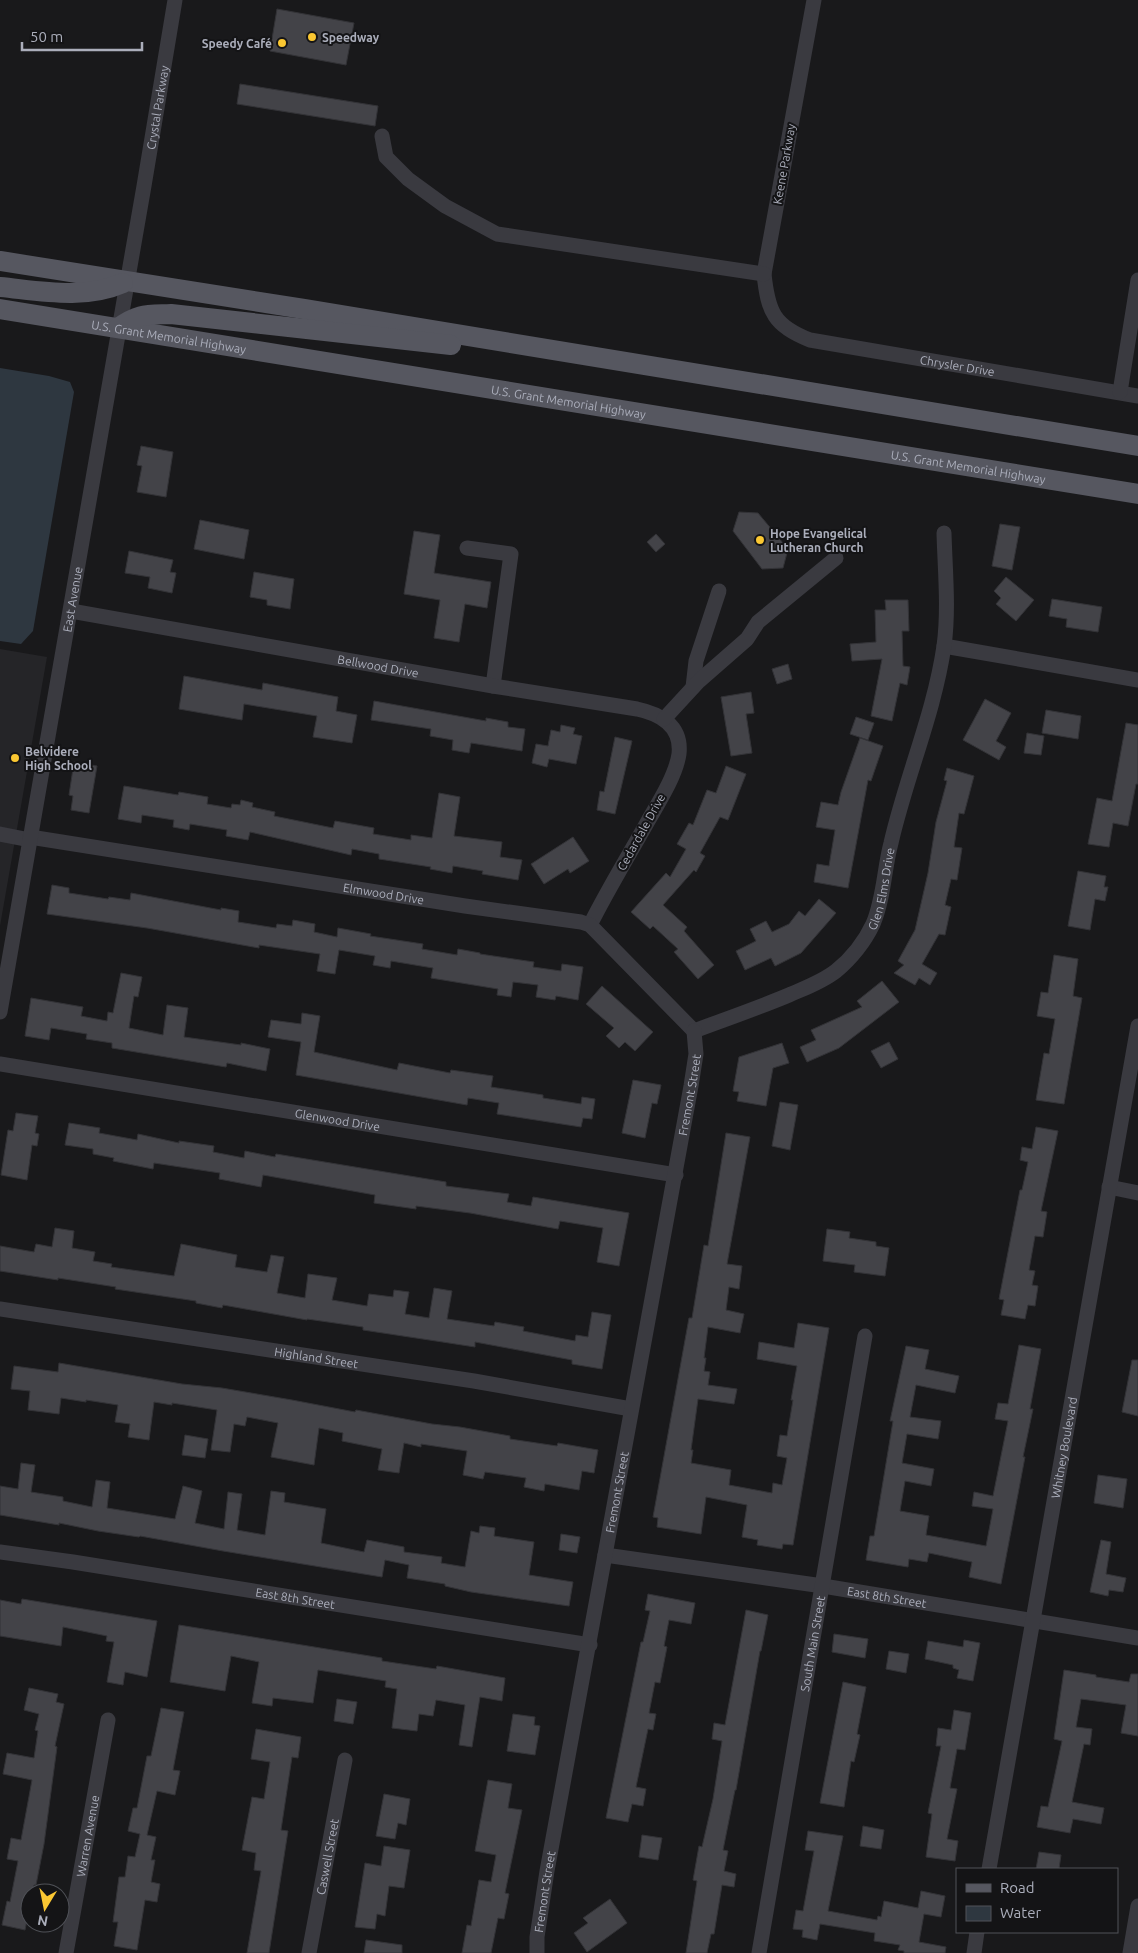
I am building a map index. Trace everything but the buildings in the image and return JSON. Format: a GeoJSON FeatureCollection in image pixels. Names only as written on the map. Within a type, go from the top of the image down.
{"type":"FeatureCollection","features":[{"type":"Feature","properties":{"kind":"main road"},"geometry":{"type":"LineString","coordinates":[[0,261],[1138,446]]}},
{"type":"Feature","properties":{"kind":"main road"},"geometry":{"type":"LineString","coordinates":[[0,287],[69,294],[109,289],[127,281]]}},
{"type":"Feature","properties":{"kind":"main road","name":"U.S. Grant Memorial Highway"},"geometry":{"type":"LineString","coordinates":[[0,309],[1138,494]]}},
{"type":"Feature","properties":{"kind":"main road"},"geometry":{"type":"LineString","coordinates":[[118,328],[133,317],[172,314],[422,343],[578,354]]}},
{"type":"Feature","properties":{"kind":"street","name":"Crystal Parkway"},"geometry":{"type":"LineString","coordinates":[[144,186],[174,0]]}},
{"type":"Feature","properties":{"kind":"street","name":"Keene Parkway"},"geometry":{"type":"LineString","coordinates":[[781,325],[771,309],[766,293],[764,274],[814,0]]}},
{"type":"Feature","properties":{"kind":"street"},"geometry":{"type":"LineString","coordinates":[[382,136],[386,157],[408,179],[444,206],[497,234],[764,274]]}},
{"type":"Feature","properties":{"kind":"street","name":"East Avenue"},"geometry":{"type":"LineString","coordinates":[[0,1012],[144,186]]}},
{"type":"Feature","properties":{"kind":"street"},"geometry":{"type":"LineString","coordinates":[[1120,392],[1138,280]]}},
{"type":"Feature","properties":{"kind":"street","name":"Chrysler Drive"},"geometry":{"type":"LineString","coordinates":[[781,325],[794,334],[810,340],[1138,396]]}},
{"type":"Feature","properties":{"kind":"street","name":"Glen Elms Drive"},"geometry":{"type":"LineString","coordinates":[[694,1031],[821,981],[836,970],[862,942],[873,924],[880,904],[891,842],[932,702],[944,646],[946,613],[944,533]]}},
{"type":"Feature","properties":{"kind":"street"},"geometry":{"type":"LineString","coordinates":[[468,548],[511,554],[493,686]]}},
{"type":"Feature","properties":{"kind":"street"},"geometry":{"type":"LineString","coordinates":[[664,719],[693,687],[747,639],[758,622],[836,558]]}},
{"type":"Feature","properties":{"kind":"street"},"geometry":{"type":"LineString","coordinates":[[693,687],[696,661],[719,591]]}},
{"type":"Feature","properties":{"kind":"street","name":"Bellwood Drive"},"geometry":{"type":"LineString","coordinates":[[70,610],[493,686],[637,709],[652,712],[664,719]]}},
{"type":"Feature","properties":{"kind":"street"},"geometry":{"type":"LineString","coordinates":[[944,646],[1138,680]]}},
{"type":"Feature","properties":{"kind":"street","name":"Cedardale Drive"},"geometry":{"type":"LineString","coordinates":[[590,925],[658,804],[676,766],[679,753],[676,735],[674,729],[664,719]]}},
{"type":"Feature","properties":{"kind":"street","name":"Elmwood Drive"},"geometry":{"type":"LineString","coordinates":[[0,834],[465,906],[581,922],[590,925]]}},
{"type":"Feature","properties":{"kind":"street"},"geometry":{"type":"LineString","coordinates":[[590,925],[694,1031]]}},
{"type":"Feature","properties":{"kind":"street","name":"Whitney Boulevard"},"geometry":{"type":"LineString","coordinates":[[989,1868],[1138,1026]]}},
{"type":"Feature","properties":{"kind":"street","name":"Fremont Street"},"geometry":{"type":"LineString","coordinates":[[537,1953],[537,1937],[548,1871],[631,1409],[676,1175],[696,1054],[694,1031]]}},
{"type":"Feature","properties":{"kind":"street","name":"Glenwood Drive"},"geometry":{"type":"LineString","coordinates":[[0,1064],[676,1175]]}},
{"type":"Feature","properties":{"kind":"street"},"geometry":{"type":"LineString","coordinates":[[1109,1187],[1138,1193]]}},
{"type":"Feature","properties":{"kind":"street","name":"Highland Street"},"geometry":{"type":"LineString","coordinates":[[0,1309],[474,1381],[631,1409]]}},
{"type":"Feature","properties":{"kind":"street","name":"South Main Street"},"geometry":{"type":"LineString","coordinates":[[759,1953],[865,1336]]}},
{"type":"Feature","properties":{"kind":"street","name":"East 8th Street"},"geometry":{"type":"LineString","coordinates":[[0,1552],[590,1645]]}},
{"type":"Feature","properties":{"kind":"street","name":"East 8th Street"},"geometry":{"type":"LineString","coordinates":[[605,1555],[823,1586],[1138,1638]]}},
{"type":"Feature","properties":{"kind":"street","name":"Warren Avenue"},"geometry":{"type":"LineString","coordinates":[[66,1953],[108,1720]]}},
{"type":"Feature","properties":{"kind":"street","name":"Caswell Street"},"geometry":{"type":"LineString","coordinates":[[309,1953],[345,1760]]}},
{"type":"Feature","properties":{"kind":"street"},"geometry":{"type":"LineString","coordinates":[[1130,1953],[1138,1906]]}},
{"type":"Feature","properties":{"kind":"street"},"geometry":{"type":"LineString","coordinates":[[974,1953],[978,1933]]}},
{"type":"Feature","properties":{"kind":"shaded area","name":"Belvidere High School"},"geometry":{"type":"Polygon","coordinates":[[[0,649],[47,657],[0,926],[0,649]]]}},
{"type":"Feature","properties":{"kind":"water"},"geometry":{"type":"Polygon","coordinates":[[[0,368],[49,376],[70,382],[74,392],[33,631],[21,644],[0,641],[0,368]]]}},
{"type":"Feature","properties":{"kind":"place","name":"Speedway"},"geometry":{"type":"Point","coordinates":[312,37]}},
{"type":"Feature","properties":{"kind":"place","name":"Speedy Café"},"geometry":{"type":"Point","coordinates":[282,43]}},
{"type":"Feature","properties":{"kind":"place","name":"Hope Evangelical Lutheran Church"},"geometry":{"type":"Point","coordinates":[760,540]}},
{"type":"Feature","properties":{"kind":"place","name":"Belvidere High School"},"geometry":{"type":"Point","coordinates":[15,758]}}]}
